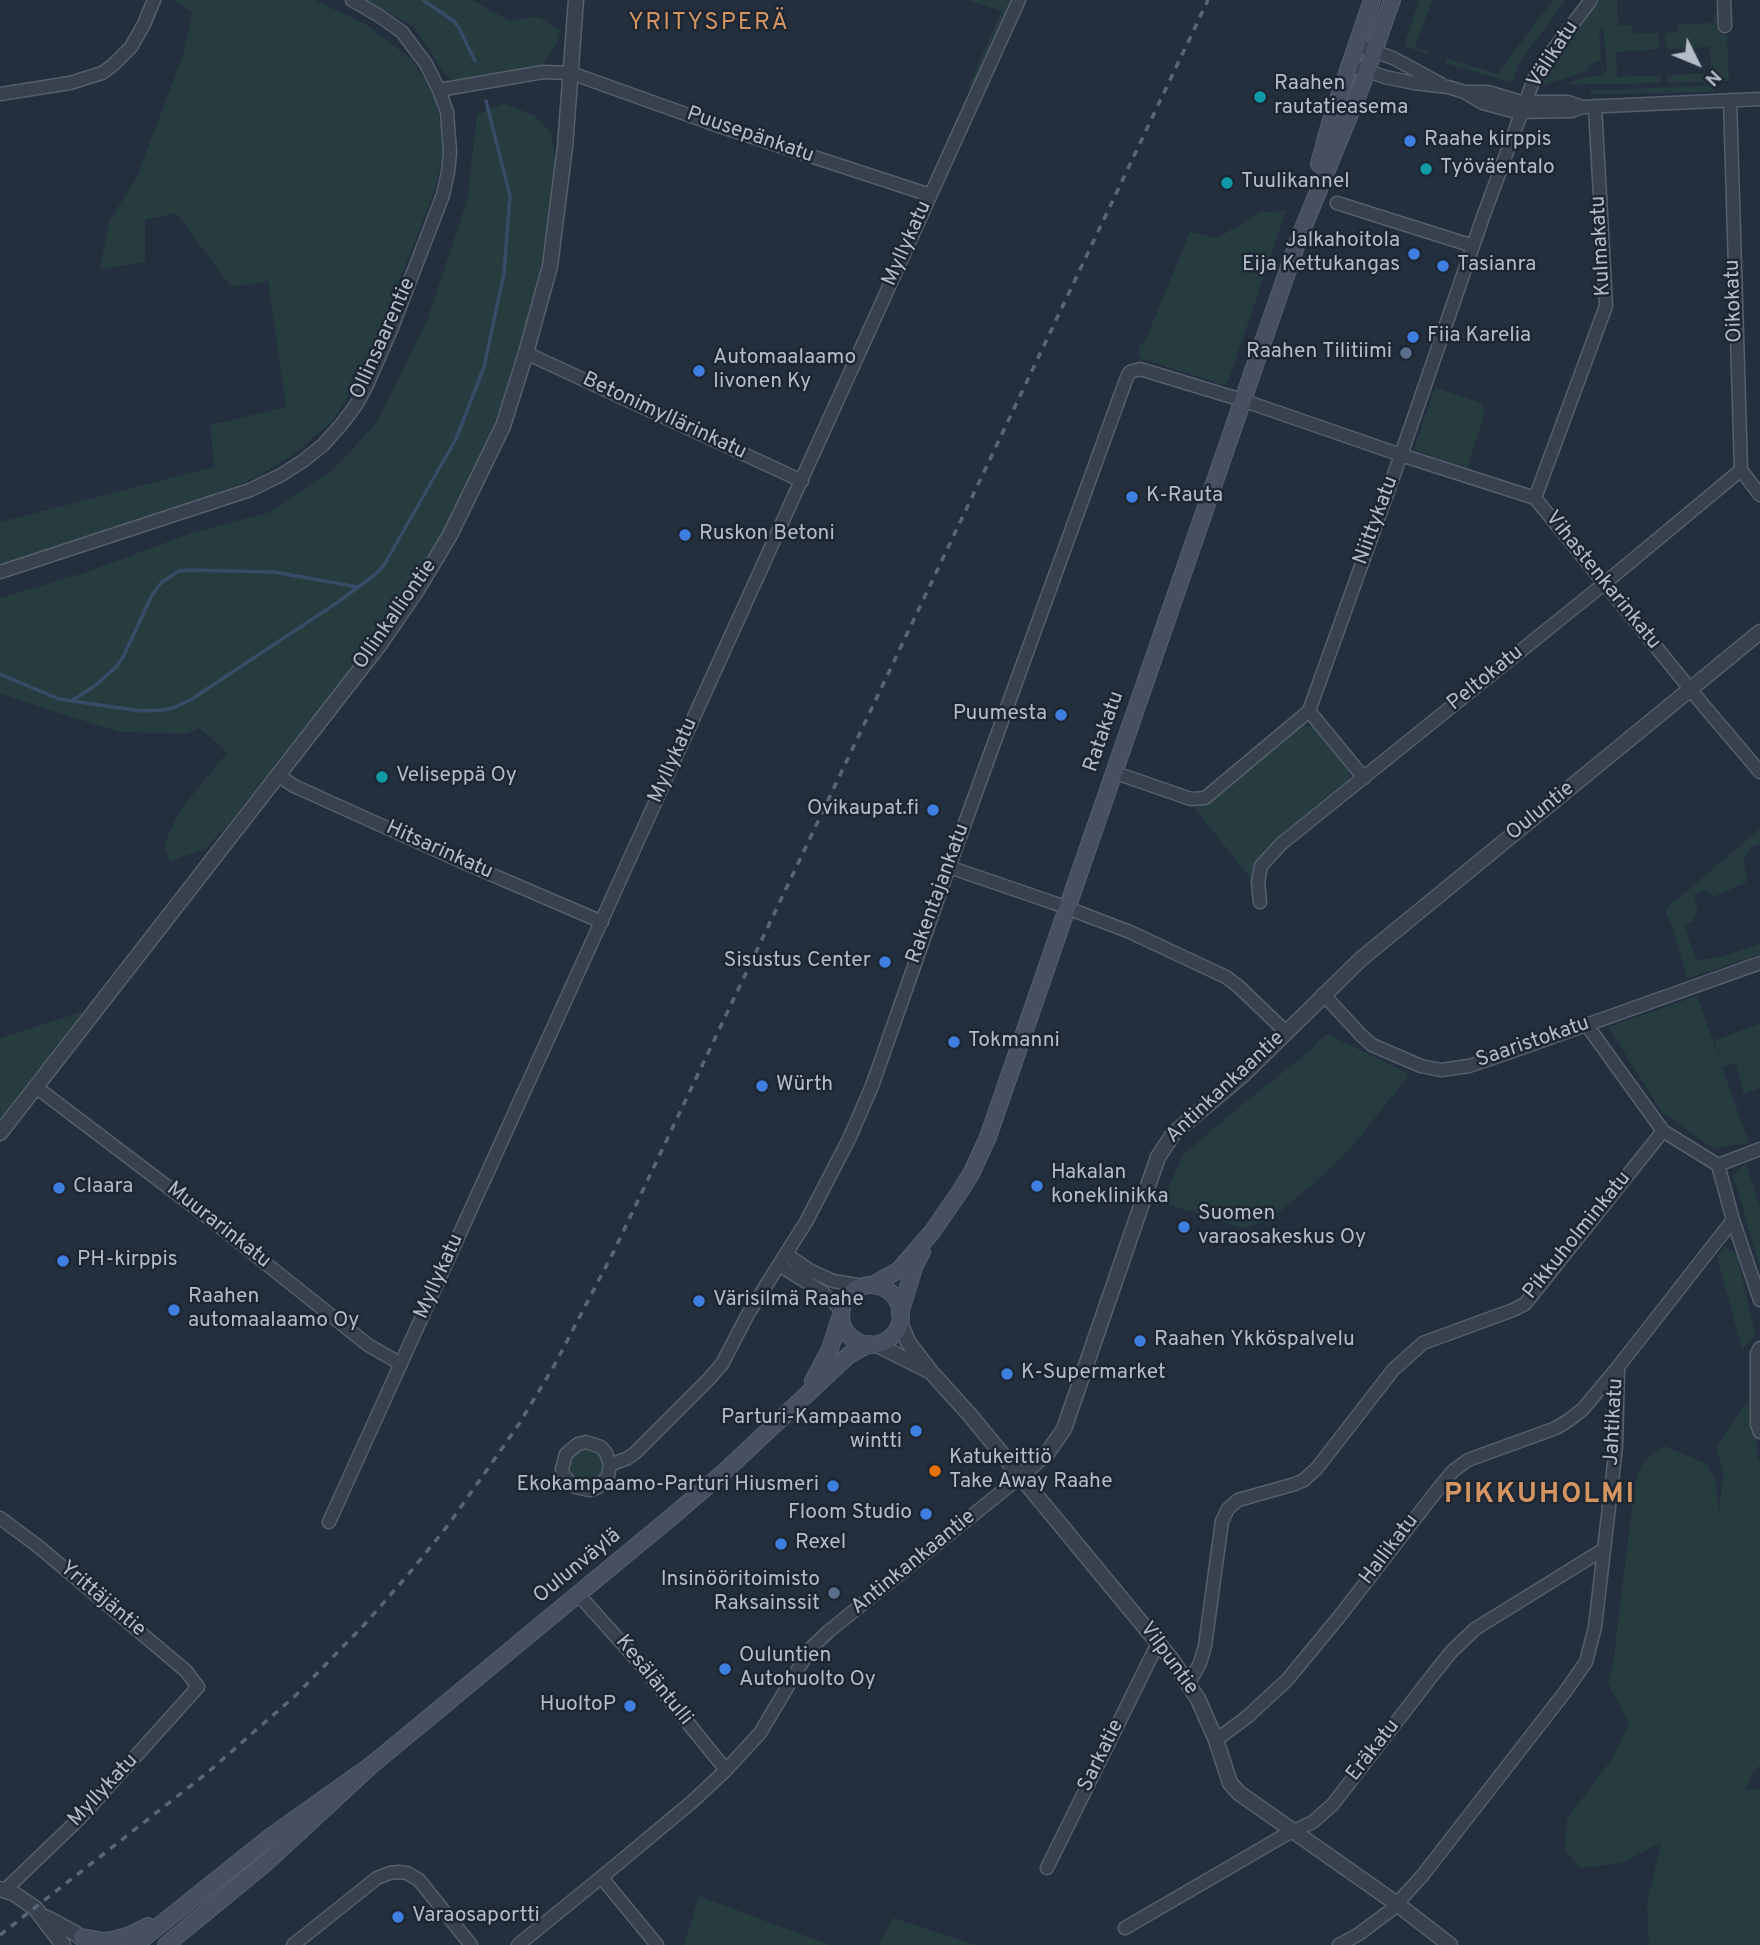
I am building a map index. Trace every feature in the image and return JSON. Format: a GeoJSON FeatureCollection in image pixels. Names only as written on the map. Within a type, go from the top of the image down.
{"type":"FeatureCollection","features":[{"type":"Feature","properties":{"kind":"main road","name":"Ratakatu"},"geometry":{"type":"LineString","coordinates":[[1298,238],[1330,123],[1372,0]]}},
{"type":"Feature","properties":{"kind":"main road","name":"Ratakatu"},"geometry":{"type":"LineString","coordinates":[[900,1317],[915,1265],[932,1232],[972,1172],[988,1137],[1298,238],[1392,0]]}},
{"type":"Feature","properties":{"kind":"main road","name":"Ratakatu"},"geometry":{"type":"LineString","coordinates":[[868,1286],[899,1270],[932,1232]]}},
{"type":"Feature","properties":{"kind":"main road"},"geometry":{"type":"LineString","coordinates":[[868,1286],[888,1291],[899,1304],[900,1317],[893,1335],[872,1344],[852,1338],[842,1323],[841,1312],[849,1295],[868,1286]]}},
{"type":"Feature","properties":{"kind":"main road","name":"Oulunväylä"},"geometry":{"type":"LineString","coordinates":[[803,1398],[830,1349],[841,1312]]}},
{"type":"Feature","properties":{"kind":"main road","name":"Oulunväylä"},"geometry":{"type":"LineString","coordinates":[[135,1945],[270,1837],[374,1763],[724,1472],[849,1355],[872,1344]]}},
{"type":"Feature","properties":{"kind":"main road","name":"Oulunväylä"},"geometry":{"type":"LineString","coordinates":[[166,1945],[267,1862],[356,1776]]}},
{"type":"Feature","properties":{"kind":"main road"},"geometry":{"type":"LineString","coordinates":[[86,1941],[104,1941],[130,1935],[161,1917],[186,1897],[205,1888]]}},
{"type":"Feature","properties":{"kind":"street"},"geometry":{"type":"LineString","coordinates":[[0,94],[70,83],[102,73],[131,47],[155,0]]}},
{"type":"Feature","properties":{"kind":"street","name":"Ollinsaarentie"},"geometry":{"type":"LineString","coordinates":[[0,572],[250,490],[281,475],[323,445],[356,405],[391,330],[443,195],[450,152],[447,112],[426,64],[402,32],[352,0]]}},
{"type":"Feature","properties":{"kind":"street","name":"Ollinkalliontie"},"geometry":{"type":"LineString","coordinates":[[0,1133],[380,644],[444,546],[503,426],[550,267],[565,148],[576,0]]}},
{"type":"Feature","properties":{"kind":"street","name":"Myllykatu"},"geometry":{"type":"LineString","coordinates":[[329,1522],[1019,0]]}},
{"type":"Feature","properties":{"kind":"street","name":"Välikatu"},"geometry":{"type":"LineString","coordinates":[[1524,107],[1538,71],[1591,0]]}},
{"type":"Feature","properties":{"kind":"street"},"geometry":{"type":"LineString","coordinates":[[1724,0],[1725,26]]}},
{"type":"Feature","properties":{"kind":"street"},"geometry":{"type":"LineString","coordinates":[[1356,46],[1393,58],[1448,87]]}},
{"type":"Feature","properties":{"kind":"street"},"geometry":{"type":"LineString","coordinates":[[1350,65],[1414,83],[1465,92],[1488,92],[1524,107],[1572,111],[1589,107],[1760,99]]}},
{"type":"Feature","properties":{"kind":"street"},"geometry":{"type":"LineString","coordinates":[[439,90],[543,72],[571,73]]}},
{"type":"Feature","properties":{"kind":"street","name":"Puusepänkatu"},"geometry":{"type":"LineString","coordinates":[[571,73],[716,125],[930,195]]}},
{"type":"Feature","properties":{"kind":"street","name":"Oikokatu"},"geometry":{"type":"LineString","coordinates":[[1730,100],[1741,470]]}},
{"type":"Feature","properties":{"kind":"street","name":"Niittykatu"},"geometry":{"type":"LineString","coordinates":[[1309,711],[1524,107]]}},
{"type":"Feature","properties":{"kind":"street","name":"Kulmakatu"},"geometry":{"type":"LineString","coordinates":[[1535,498],[1606,306],[1589,107]]}},
{"type":"Feature","properties":{"kind":"street"},"geometry":{"type":"LineString","coordinates":[[1337,203],[1474,246]]}},
{"type":"Feature","properties":{"kind":"street","name":"Betonimyllärinkatu"},"geometry":{"type":"LineString","coordinates":[[526,353],[802,481]]}},
{"type":"Feature","properties":{"kind":"street","name":"Rakentajankatu"},"geometry":{"type":"LineString","coordinates":[[610,1465],[635,1453],[722,1364],[744,1321],[824,1191],[849,1139],[872,1086],[1127,377],[1130,372],[1140,369],[1242,400]]}},
{"type":"Feature","properties":{"kind":"street","name":"Vihastenkarinkatu"},"geometry":{"type":"LineString","coordinates":[[1242,400],[1535,498],[1760,772]]}},
{"type":"Feature","properties":{"kind":"street"},"geometry":{"type":"LineString","coordinates":[[1741,470],[1760,495]]}},
{"type":"Feature","properties":{"kind":"street","name":"Peltokatu"},"geometry":{"type":"LineString","coordinates":[[1260,902],[1258,874],[1261,866],[1281,844],[1741,470]]}},
{"type":"Feature","properties":{"kind":"street","name":"Ouluntie"},"geometry":{"type":"LineString","coordinates":[[1323,994],[1361,959],[1760,632]]}},
{"type":"Feature","properties":{"kind":"street"},"geometry":{"type":"LineString","coordinates":[[1113,772],[1191,799],[1205,798],[1309,711],[1364,778]]}},
{"type":"Feature","properties":{"kind":"street","name":"Hitsarinkatu"},"geometry":{"type":"LineString","coordinates":[[278,775],[294,786],[602,922]]}},
{"type":"Feature","properties":{"kind":"street"},"geometry":{"type":"LineString","coordinates":[[949,867],[1130,932],[1226,977],[1286,1032]]}},
{"type":"Feature","properties":{"kind":"street","name":"Saaristokatu"},"geometry":{"type":"LineString","coordinates":[[1323,994],[1372,1045],[1431,1069],[1454,1069],[1472,1065],[1760,963]]}},
{"type":"Feature","properties":{"kind":"street","name":"Antinkankaantie"},"geometry":{"type":"LineString","coordinates":[[518,1945],[602,1878],[726,1770],[760,1733],[810,1649],[829,1631],[1048,1452],[1064,1429],[1158,1157],[1165,1144],[1186,1122],[1244,1074],[1323,994]]}},
{"type":"Feature","properties":{"kind":"street"},"geometry":{"type":"LineString","coordinates":[[1586,1024],[1663,1130],[1718,1165],[1760,1300]]}},
{"type":"Feature","properties":{"kind":"street","name":"Muurarinkatu"},"geometry":{"type":"LineString","coordinates":[[36,1087],[210,1219],[368,1345],[401,1364]]}},
{"type":"Feature","properties":{"kind":"street","name":"Pikkuholminkatu"},"geometry":{"type":"LineString","coordinates":[[1189,1683],[1205,1646],[1222,1521],[1228,1508],[1238,1500],[1295,1484],[1317,1468],[1393,1370],[1423,1343],[1525,1304],[1663,1130]]}},
{"type":"Feature","properties":{"kind":"street"},"geometry":{"type":"LineString","coordinates":[[1718,1165],[1760,1149]]}},
{"type":"Feature","properties":{"kind":"street","name":"Jahtikatu"},"geometry":{"type":"LineString","coordinates":[[1339,1945],[1359,1934],[1397,1904],[1549,1714],[1586,1661],[1594,1636],[1616,1447],[1618,1367],[1733,1220]]}},
{"type":"Feature","properties":{"kind":"street"},"geometry":{"type":"LineString","coordinates":[[783,1260],[834,1281],[868,1286]]}},
{"type":"Feature","properties":{"kind":"street"},"geometry":{"type":"LineString","coordinates":[[783,1260],[821,1291],[841,1312]]}},
{"type":"Feature","properties":{"kind":"street","name":"Vilpuntie"},"geometry":{"type":"LineString","coordinates":[[900,1317],[908,1342],[931,1372],[969,1414],[1189,1683],[1216,1740],[1230,1783],[1239,1793],[1397,1904],[1450,1945]]}},
{"type":"Feature","properties":{"kind":"street","name":"Vilpuntie"},"geometry":{"type":"LineString","coordinates":[[872,1344],[931,1372]]}},
{"type":"Feature","properties":{"kind":"street"},"geometry":{"type":"LineString","coordinates":[[1760,1348],[1757,1353],[1757,1424],[1760,1432]]}},
{"type":"Feature","properties":{"kind":"street","name":"Hallikatu"},"geometry":{"type":"LineString","coordinates":[[1216,1740],[1247,1717],[1287,1681],[1453,1471],[1468,1460],[1556,1428],[1569,1420],[1583,1409],[1618,1367]]}},
{"type":"Feature","properties":{"kind":"street","name":"Yrittäjäntie"},"geometry":{"type":"LineString","coordinates":[[0,1518],[39,1547],[186,1671],[198,1687]]}},
{"type":"Feature","properties":{"kind":"street","name":"Eräkatu"},"geometry":{"type":"LineString","coordinates":[[1125,1928],[1313,1822],[1334,1804],[1435,1672],[1475,1629],[1604,1549]]}},
{"type":"Feature","properties":{"kind":"street","name":"Kesäläntulli"},"geometry":{"type":"LineString","coordinates":[[578,1594],[637,1660],[726,1770]]}},
{"type":"Feature","properties":{"kind":"street","name":"Sarkatie"},"geometry":{"type":"LineString","coordinates":[[1047,1868],[1158,1643]]}},
{"type":"Feature","properties":{"kind":"street","name":"Myllykatu"},"geometry":{"type":"LineString","coordinates":[[2,1889],[81,1817],[198,1687]]}},
{"type":"Feature","properties":{"kind":"street"},"geometry":{"type":"LineString","coordinates":[[293,1945],[377,1878],[399,1872],[419,1880],[471,1945]]}},
{"type":"Feature","properties":{"kind":"street"},"geometry":{"type":"LineString","coordinates":[[602,1878],[656,1945]]}},
{"type":"Feature","properties":{"kind":"street"},"geometry":{"type":"LineString","coordinates":[[2,1889],[29,1903],[43,1916],[63,1945]]}},
{"type":"Feature","properties":{"kind":"street"},"geometry":{"type":"LineString","coordinates":[[43,1916],[86,1941]]}},
{"type":"Feature","properties":{"kind":"green space"},"geometry":{"type":"Polygon","coordinates":[[[173,0],[315,0],[367,25],[411,59],[434,94],[445,146],[435,190],[356,385],[333,420],[298,451],[258,477],[213,495],[6,565],[0,563],[0,522],[214,467],[210,425],[286,407],[268,281],[231,287],[176,213],[145,220],[145,262],[100,270],[109,221],[136,179],[184,52],[192,12],[173,0]]]}},
{"type":"Feature","properties":{"kind":"green space"},"geometry":{"type":"Polygon","coordinates":[[[367,0],[472,0],[509,20],[539,17],[559,30],[557,44],[538,71],[463,84],[446,76],[414,27],[367,0]]]}},
{"type":"Feature","properties":{"kind":"green space"},"geometry":{"type":"Polygon","coordinates":[[[967,0],[1013,0],[972,90],[967,89],[1002,11],[967,0]]]}},
{"type":"Feature","properties":{"kind":"green space"},"geometry":{"type":"Polygon","coordinates":[[[1419,0],[1432,0],[1415,47],[1430,52],[1429,55],[1407,47],[1405,43],[1419,0]]]}},
{"type":"Feature","properties":{"kind":"green space"},"geometry":{"type":"Polygon","coordinates":[[[1553,0],[1566,0],[1519,63],[1513,83],[1445,63],[1446,58],[1497,74],[1553,0]]]}},
{"type":"Feature","properties":{"kind":"green space"},"geometry":{"type":"Polygon","coordinates":[[[1601,0],[1617,0],[1618,26],[1632,25],[1633,34],[1658,33],[1660,49],[1616,52],[1617,77],[1661,75],[1662,83],[1563,85],[1584,77],[1603,75],[1607,71],[1603,27],[1599,28],[1601,59],[1593,63],[1587,71],[1540,86],[1547,69],[1601,0]]]}},
{"type":"Feature","properties":{"kind":"green space"},"geometry":{"type":"Polygon","coordinates":[[[1714,13],[1718,13],[1719,33],[1727,35],[1729,81],[1667,83],[1667,75],[1711,73],[1710,47],[1666,49],[1665,33],[1678,32],[1678,24],[1714,23],[1714,13]]]}},
{"type":"Feature","properties":{"kind":"green space"},"geometry":{"type":"Polygon","coordinates":[[[1715,86],[1715,92],[1590,95],[1591,90],[1715,86]]]}},
{"type":"Feature","properties":{"kind":"green space"},"geometry":{"type":"Polygon","coordinates":[[[504,104],[534,115],[551,133],[558,175],[534,300],[493,428],[427,568],[397,611],[228,824],[204,850],[170,861],[164,845],[176,818],[227,753],[200,728],[186,734],[119,732],[0,694],[0,598],[84,573],[189,534],[270,512],[333,470],[377,422],[427,321],[467,201],[477,114],[504,104]]]}},
{"type":"Feature","properties":{"kind":"green space"},"geometry":{"type":"Polygon","coordinates":[[[1286,211],[1228,382],[1224,385],[1140,358],[1138,346],[1145,341],[1190,232],[1218,238],[1260,212],[1286,211]]]}},
{"type":"Feature","properties":{"kind":"green space"},"geometry":{"type":"Polygon","coordinates":[[[1435,387],[1483,404],[1484,417],[1467,468],[1414,450],[1435,387]]]}},
{"type":"Feature","properties":{"kind":"green space"},"geometry":{"type":"Polygon","coordinates":[[[1301,724],[1315,728],[1347,769],[1349,782],[1270,846],[1253,865],[1252,880],[1192,805],[1207,804],[1301,724]]]}},
{"type":"Feature","properties":{"kind":"green space"},"geometry":{"type":"Polygon","coordinates":[[[1760,829],[1760,844],[1752,847],[1745,855],[1745,883],[1713,897],[1706,889],[1694,895],[1698,912],[1693,921],[1684,925],[1696,961],[1720,957],[1760,944],[1760,954],[1687,979],[1665,909],[1760,829]]]}},
{"type":"Feature","properties":{"kind":"green space"},"geometry":{"type":"Polygon","coordinates":[[[1697,996],[1722,1065],[1715,1040],[1760,1024],[1760,1088],[1744,1094],[1735,1063],[1722,1068],[1749,1143],[1712,1148],[1662,1112],[1608,1027],[1697,996]]]}},
{"type":"Feature","properties":{"kind":"green space"},"geometry":{"type":"Polygon","coordinates":[[[85,1011],[0,1120],[0,1038],[85,1011]]]}},
{"type":"Feature","properties":{"kind":"green space"},"geometry":{"type":"Polygon","coordinates":[[[1327,1034],[1410,1074],[1351,1148],[1311,1186],[1269,1220],[1243,1228],[1163,1203],[1182,1156],[1327,1034]]]}},
{"type":"Feature","properties":{"kind":"green space"},"geometry":{"type":"Polygon","coordinates":[[[1746,1163],[1760,1207],[1760,1268],[1733,1175],[1746,1163]]]}},
{"type":"Feature","properties":{"kind":"green space"},"geometry":{"type":"Polygon","coordinates":[[[1725,1246],[1737,1255],[1755,1334],[1742,1350],[1717,1256],[1725,1246]]]}},
{"type":"Feature","properties":{"kind":"green space"},"geometry":{"type":"Polygon","coordinates":[[[1753,1394],[1760,1462],[1760,1765],[1752,1774],[1746,1789],[1760,1790],[1760,1945],[1649,1945],[1647,1903],[1661,1842],[1622,1863],[1580,1868],[1565,1850],[1567,1819],[1612,1759],[1629,1723],[1608,1683],[1613,1664],[1635,1483],[1643,1461],[1665,1446],[1707,1464],[1715,1478],[1719,1511],[1723,1473],[1716,1447],[1753,1394]]]}},
{"type":"Feature","properties":{"kind":"green space"},"geometry":{"type":"Polygon","coordinates":[[[586,1449],[598,1454],[603,1466],[598,1478],[586,1483],[574,1478],[569,1466],[574,1454],[586,1449]]]}},
{"type":"Feature","properties":{"kind":"green space"},"geometry":{"type":"Polygon","coordinates":[[[699,1896],[830,1945],[684,1945],[699,1896]]]}},
{"type":"Feature","properties":{"kind":"green space"},"geometry":{"type":"Polygon","coordinates":[[[893,1918],[976,1945],[879,1945],[893,1918]]]}},
{"type":"Feature","properties":{"kind":"waterway"},"geometry":{"type":"LineString","coordinates":[[423,0],[454,21],[475,61]]}},
{"type":"Feature","properties":{"kind":"waterway"},"geometry":{"type":"LineString","coordinates":[[0,674],[59,699],[141,711],[173,708],[192,699],[338,602],[384,565],[456,439],[484,367],[504,273],[510,196],[486,101]]}},
{"type":"Feature","properties":{"kind":"waterway"},"geometry":{"type":"LineString","coordinates":[[73,700],[96,685],[116,667],[152,595],[162,582],[179,571],[274,572],[358,587]]}},
{"type":"Feature","properties":{"kind":"railway"},"geometry":{"type":"LineString","coordinates":[[0,1935],[207,1773],[296,1695],[407,1576],[449,1524],[519,1424],[554,1366],[614,1251],[1208,0]]}},
{"type":"Feature","properties":{"kind":"place","name":"Raahen rautatieasema"},"geometry":{"type":"Point","coordinates":[1260,97]}},
{"type":"Feature","properties":{"kind":"place","name":"Raahe kirppis"},"geometry":{"type":"Point","coordinates":[1410,141]}},
{"type":"Feature","properties":{"kind":"place","name":"Työväentalo"},"geometry":{"type":"Point","coordinates":[1426,169]}},
{"type":"Feature","properties":{"kind":"place","name":"Tuulikannel"},"geometry":{"type":"Point","coordinates":[1227,183]}},
{"type":"Feature","properties":{"kind":"place","name":"Jalkahoitola Eija Kettukangas"},"geometry":{"type":"Point","coordinates":[1414,254]}},
{"type":"Feature","properties":{"kind":"place","name":"Tasianra"},"geometry":{"type":"Point","coordinates":[1443,266]}},
{"type":"Feature","properties":{"kind":"place","name":"Fiia Karelia"},"geometry":{"type":"Point","coordinates":[1413,337]}},
{"type":"Feature","properties":{"kind":"place","name":"Raahen Tilitiimi"},"geometry":{"type":"Point","coordinates":[1406,353]}},
{"type":"Feature","properties":{"kind":"place","name":"Automaalaamo Iivonen Ky"},"geometry":{"type":"Point","coordinates":[699,371]}},
{"type":"Feature","properties":{"kind":"place","name":"K-Rauta"},"geometry":{"type":"Point","coordinates":[1132,497]}},
{"type":"Feature","properties":{"kind":"place","name":"Ruskon Betoni"},"geometry":{"type":"Point","coordinates":[685,535]}},
{"type":"Feature","properties":{"kind":"place","name":"Puumesta"},"geometry":{"type":"Point","coordinates":[1061,715]}},
{"type":"Feature","properties":{"kind":"place","name":"Veliseppä Oy"},"geometry":{"type":"Point","coordinates":[382,777]}},
{"type":"Feature","properties":{"kind":"place","name":"Ovikaupat.fi"},"geometry":{"type":"Point","coordinates":[933,810]}},
{"type":"Feature","properties":{"kind":"place","name":"Sisustus Center"},"geometry":{"type":"Point","coordinates":[885,962]}},
{"type":"Feature","properties":{"kind":"place","name":"Tokmanni"},"geometry":{"type":"Point","coordinates":[954,1042]}},
{"type":"Feature","properties":{"kind":"place","name":"Würth"},"geometry":{"type":"Point","coordinates":[762,1086]}},
{"type":"Feature","properties":{"kind":"place","name":"Hakalan koneklinikka"},"geometry":{"type":"Point","coordinates":[1037,1186]}},
{"type":"Feature","properties":{"kind":"place","name":"Claara"},"geometry":{"type":"Point","coordinates":[59,1188]}},
{"type":"Feature","properties":{"kind":"place","name":"Suomen varaosakeskus Oy"},"geometry":{"type":"Point","coordinates":[1184,1227]}},
{"type":"Feature","properties":{"kind":"place","name":"PH-kirppis"},"geometry":{"type":"Point","coordinates":[63,1261]}},
{"type":"Feature","properties":{"kind":"place","name":"Värisilmä Raahe"},"geometry":{"type":"Point","coordinates":[699,1301]}},
{"type":"Feature","properties":{"kind":"place","name":"Raahen automaalaamo Oy"},"geometry":{"type":"Point","coordinates":[174,1310]}},
{"type":"Feature","properties":{"kind":"place","name":"Raahen Ykköspalvelu"},"geometry":{"type":"Point","coordinates":[1140,1341]}},
{"type":"Feature","properties":{"kind":"place","name":"K-Supermarket"},"geometry":{"type":"Point","coordinates":[1007,1374]}},
{"type":"Feature","properties":{"kind":"place","name":"Parturi-Kampaamo wintti"},"geometry":{"type":"Point","coordinates":[916,1431]}},
{"type":"Feature","properties":{"kind":"place","name":"Katukeittiö Take Away Raahe"},"geometry":{"type":"Point","coordinates":[935,1471]}},
{"type":"Feature","properties":{"kind":"place","name":"Ekokampaamo-Parturi Hiusmeri"},"geometry":{"type":"Point","coordinates":[833,1486]}},
{"type":"Feature","properties":{"kind":"place","name":"Floom Studio"},"geometry":{"type":"Point","coordinates":[926,1514]}},
{"type":"Feature","properties":{"kind":"place","name":"Rexel"},"geometry":{"type":"Point","coordinates":[781,1544]}},
{"type":"Feature","properties":{"kind":"place","name":"Insinööritoimisto Raksainssit"},"geometry":{"type":"Point","coordinates":[834,1593]}},
{"type":"Feature","properties":{"kind":"place","name":"Ouluntien Autohuolto Oy"},"geometry":{"type":"Point","coordinates":[725,1669]}},
{"type":"Feature","properties":{"kind":"place","name":"HuoltoP"},"geometry":{"type":"Point","coordinates":[630,1706]}},
{"type":"Feature","properties":{"kind":"place","name":"Varaosaportti"},"geometry":{"type":"Point","coordinates":[398,1917]}},
{"type":"Feature","properties":{"kind":"district","name":"YRITYSPERÄ"},"geometry":{"type":"Point","coordinates":[709,24]}},
{"type":"Feature","properties":{"kind":"district","name":"PIKKUHOLMI"},"geometry":{"type":"Point","coordinates":[1540,1496]}}]}
